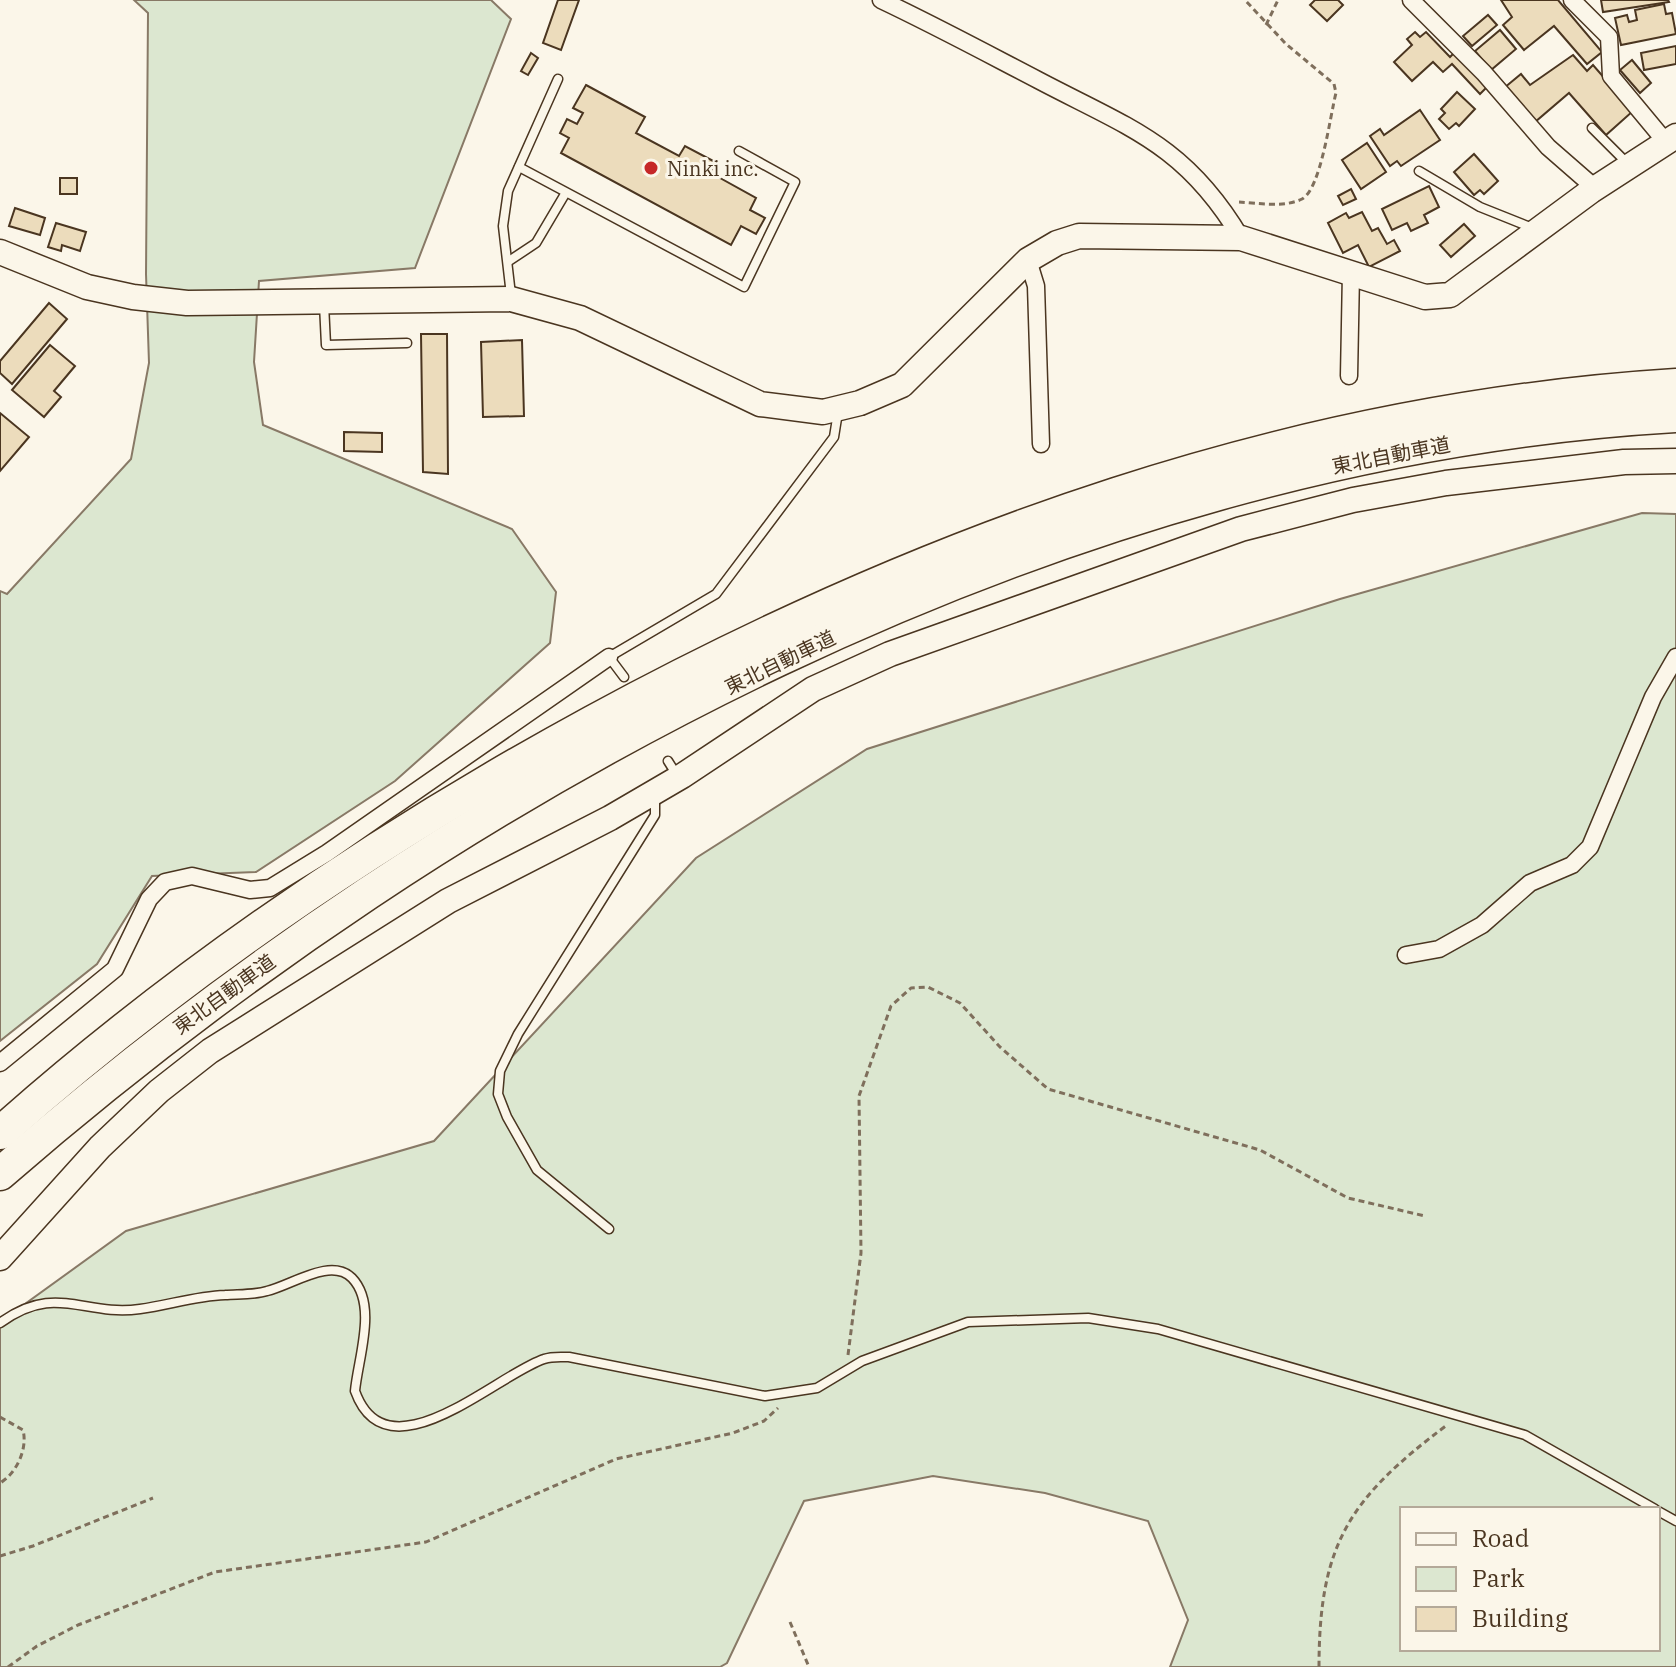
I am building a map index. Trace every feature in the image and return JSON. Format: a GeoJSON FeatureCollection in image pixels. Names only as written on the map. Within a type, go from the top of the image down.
{"type":"FeatureCollection","features":[{"type":"Feature","properties":{"kind":"highway","name":"東北自動車道"},"geometry":{"type":"LineString","coordinates":[[0,1133],[157,1003],[258,928],[399,835],[533,754],[671,679],[858,590],[985,537],[1214,462],[1328,434],[1479,406],[1676,385]]}},
{"type":"Feature","properties":{"kind":"highway","name":"東北自動車道"},"geometry":{"type":"LineString","coordinates":[[0,1174],[162,1039],[274,957],[418,860],[552,780],[685,709],[894,607],[1106,529],[1225,492],[1483,437],[1607,420],[1676,416]]}},
{"type":"Feature","properties":{"kind":"street"},"geometry":{"type":"LineString","coordinates":[[1411,0],[1484,73],[1548,147],[1595,188]]}},
{"type":"Feature","properties":{"kind":"street"},"geometry":{"type":"LineString","coordinates":[[0,252],[87,287],[133,297],[187,303],[511,299],[580,318],[760,404],[794,411],[838,410],[902,385],[1028,260],[1057,243],[1079,236],[1241,238],[1425,297],[1450,295],[1595,188],[1670,138],[1611,76],[1609,37],[1572,0]]}},
{"type":"Feature","properties":{"kind":"street"},"geometry":{"type":"LineString","coordinates":[[892,3],[1146,134],[1187,167],[1219,201],[1241,238]]}},
{"type":"Feature","properties":{"kind":"street"},"geometry":{"type":"LineString","coordinates":[[1028,260],[1036,286],[1041,444]]}},
{"type":"Feature","properties":{"kind":"street"},"geometry":{"type":"LineString","coordinates":[[1349,376],[1351,273]]}},
{"type":"Feature","properties":{"kind":"street"},"geometry":{"type":"LineString","coordinates":[[0,1258],[100,1147],[159,1091],[210,1051],[448,901],[655,791],[673,769],[813,689],[890,654],[1241,529],[1353,500],[1446,483],[1624,462],[1676,461]]}},
{"type":"Feature","properties":{"kind":"street"},"geometry":{"type":"LineString","coordinates":[[0,1063],[115,969],[149,899],[165,882],[192,876],[250,890],[270,888],[327,853],[609,657]]}},
{"type":"Feature","properties":{"kind":"street"},"geometry":{"type":"LineString","coordinates":[[1406,955],[1439,949],[1482,925],[1530,883],[1572,865],[1590,847],[1653,697],[1676,657]]}},
{"type":"Feature","properties":{"kind":"lane"},"geometry":{"type":"LineString","coordinates":[[511,299],[503,226],[508,191],[558,79]]}},
{"type":"Feature","properties":{"kind":"lane"},"geometry":{"type":"LineString","coordinates":[[1592,128],[1629,165]]}},
{"type":"Feature","properties":{"kind":"lane"},"geometry":{"type":"LineString","coordinates":[[519,167],[744,287],[795,182],[739,151]]}},
{"type":"Feature","properties":{"kind":"lane"},"geometry":{"type":"LineString","coordinates":[[1419,171],[1480,207],[1540,230]]}},
{"type":"Feature","properties":{"kind":"lane"},"geometry":{"type":"LineString","coordinates":[[509,261],[536,243],[565,194]]}},
{"type":"Feature","properties":{"kind":"lane"},"geometry":{"type":"LineString","coordinates":[[324,299],[326,345],[407,343]]}},
{"type":"Feature","properties":{"kind":"lane"},"geometry":{"type":"LineString","coordinates":[[624,677],[609,657],[716,594],[834,437],[838,410]]}},
{"type":"Feature","properties":{"kind":"lane"},"geometry":{"type":"LineString","coordinates":[[609,1229],[537,1170],[507,1117],[498,1094],[500,1071],[525,1022],[655,815],[655,791]]}},
{"type":"Feature","properties":{"kind":"lane"},"geometry":{"type":"LineString","coordinates":[[0,1323],[20,1308],[44,1301],[140,1309],[202,1296],[263,1292],[297,1282],[319,1270],[338,1270],[351,1277],[364,1301],[355,1391],[368,1417],[382,1424],[420,1423],[467,1404],[547,1358],[569,1357],[765,1396],[817,1388],[845,1370],[930,1333],[968,1322],[1088,1318],[1158,1329],[1525,1435],[1651,1507]]}},
{"type":"Feature","properties":{"kind":"path"},"geometry":{"type":"LineString","coordinates":[[1219,201],[1280,204],[1301,200],[1311,192],[1318,178],[1336,93],[1334,84],[1266,25],[1245,0]]}},
{"type":"Feature","properties":{"kind":"path"},"geometry":{"type":"LineString","coordinates":[[1266,25],[1278,0]]}},
{"type":"Feature","properties":{"kind":"path"},"geometry":{"type":"LineString","coordinates":[[845,1370],[861,1253],[859,1096],[891,1006],[911,988],[928,987],[960,1003],[1000,1047],[1048,1089],[1260,1150],[1348,1198],[1425,1216]]}},
{"type":"Feature","properties":{"kind":"path"},"geometry":{"type":"LineString","coordinates":[[8,1667],[37,1646],[78,1625],[215,1572],[426,1542],[616,1459],[733,1433],[764,1421],[792,1394]]}},
{"type":"Feature","properties":{"kind":"path"},"geometry":{"type":"LineString","coordinates":[[1319,1667],[1324,1580],[1330,1558],[1360,1502],[1395,1464],[1460,1416]]}},
{"type":"Feature","properties":{"kind":"path"},"geometry":{"type":"LineString","coordinates":[[0,1417],[23,1430],[25,1440],[14,1473],[0,1483]]}},
{"type":"Feature","properties":{"kind":"path"},"geometry":{"type":"LineString","coordinates":[[0,1556],[153,1498]]}},
{"type":"Feature","properties":{"kind":"path"},"geometry":{"type":"LineString","coordinates":[[790,1622],[809,1667]]}},
{"type":"Feature","properties":{"kind":"green space"},"geometry":{"type":"Polygon","coordinates":[[[134,0],[491,0],[511,19],[415,268],[259,281],[254,362],[263,425],[512,529],[556,592],[550,643],[395,781],[256,872],[152,876],[97,964],[0,1041],[0,591],[7,594],[131,459],[149,363],[146,274],[148,13],[134,0]]]}},
{"type":"Feature","properties":{"kind":"green space"},"geometry":{"type":"Polygon","coordinates":[[[1642,513],[1676,514],[1676,1667],[1170,1667],[1188,1620],[1148,1521],[1045,1493],[933,1476],[804,1501],[727,1663],[720,1667],[0,1667],[0,1322],[126,1231],[434,1141],[696,858],[867,749],[1340,599],[1642,513]]]}},
{"type":"Feature","properties":{"kind":"building"},"geometry":{"type":"Polygon","coordinates":[[[558,0],[579,0],[561,50],[543,43],[558,0]]]}},
{"type":"Feature","properties":{"kind":"building"},"geometry":{"type":"Polygon","coordinates":[[[1315,0],[1338,0],[1343,5],[1327,21],[1310,5],[1315,0]]]}},
{"type":"Feature","properties":{"kind":"building"},"geometry":{"type":"Polygon","coordinates":[[[1501,0],[1558,0],[1602,52],[1587,64],[1554,26],[1524,50],[1503,25],[1512,17],[1501,0]]]}},
{"type":"Feature","properties":{"kind":"building"},"geometry":{"type":"Polygon","coordinates":[[[1601,0],[1668,0],[1669,2],[1603,12],[1601,0]]]}},
{"type":"Feature","properties":{"kind":"building"},"geometry":{"type":"Polygon","coordinates":[[[1664,4],[1666,14],[1672,13],[1676,34],[1621,45],[1615,18],[1627,15],[1629,22],[1637,20],[1635,10],[1664,4]]]}},
{"type":"Feature","properties":{"kind":"building"},"geometry":{"type":"Polygon","coordinates":[[[1488,15],[1497,25],[1472,46],[1463,36],[1488,15]]]}},
{"type":"Feature","properties":{"kind":"building"},"geometry":{"type":"Polygon","coordinates":[[[1500,30],[1516,49],[1491,70],[1475,51],[1500,30]]]}},
{"type":"Feature","properties":{"kind":"building"},"geometry":{"type":"Polygon","coordinates":[[[1415,32],[1420,37],[1426,32],[1450,57],[1456,51],[1488,86],[1480,94],[1452,64],[1443,72],[1433,62],[1412,81],[1394,62],[1412,45],[1407,39],[1415,32]]]}},
{"type":"Feature","properties":{"kind":"building"},"geometry":{"type":"Polygon","coordinates":[[[1676,46],[1676,64],[1644,70],[1641,53],[1676,46]]]}},
{"type":"Feature","properties":{"kind":"building"},"geometry":{"type":"Polygon","coordinates":[[[531,53],[538,58],[528,75],[521,71],[531,53]]]}},
{"type":"Feature","properties":{"kind":"building"},"geometry":{"type":"Polygon","coordinates":[[[1573,55],[1587,71],[1593,65],[1633,111],[1606,135],[1569,93],[1535,122],[1504,88],[1521,74],[1530,85],[1573,55]]]}},
{"type":"Feature","properties":{"kind":"building"},"geometry":{"type":"Polygon","coordinates":[[[1632,60],[1651,83],[1640,93],[1620,70],[1632,60]]]}},
{"type":"Feature","properties":{"kind":"building","name":"Ninki inc."},"geometry":{"type":"Polygon","coordinates":[[[586,85],[645,117],[636,133],[679,156],[685,146],[717,163],[711,173],[756,198],[750,210],[765,218],[756,234],[741,226],[731,245],[561,153],[569,138],[560,133],[567,119],[577,124],[583,113],[573,108],[586,85]]]}},
{"type":"Feature","properties":{"kind":"building"},"geometry":{"type":"Polygon","coordinates":[[[1457,92],[1475,109],[1459,126],[1456,123],[1449,129],[1439,119],[1445,113],[1441,109],[1457,92]]]}},
{"type":"Feature","properties":{"kind":"building"},"geometry":{"type":"Polygon","coordinates":[[[1420,110],[1440,140],[1401,166],[1397,161],[1390,166],[1370,136],[1380,129],[1384,135],[1420,110]]]}},
{"type":"Feature","properties":{"kind":"building"},"geometry":{"type":"Polygon","coordinates":[[[1367,143],[1386,172],[1361,189],[1342,160],[1367,143]]]}},
{"type":"Feature","properties":{"kind":"building"},"geometry":{"type":"Polygon","coordinates":[[[1474,154],[1498,181],[1484,194],[1480,190],[1474,195],[1454,172],[1474,154]]]}},
{"type":"Feature","properties":{"kind":"building"},"geometry":{"type":"Polygon","coordinates":[[[60,178],[77,178],[77,194],[60,194],[60,178]]]}},
{"type":"Feature","properties":{"kind":"building"},"geometry":{"type":"Polygon","coordinates":[[[1429,186],[1439,207],[1424,215],[1428,223],[1411,231],[1407,223],[1392,230],[1382,209],[1429,186]]]}},
{"type":"Feature","properties":{"kind":"building"},"geometry":{"type":"Polygon","coordinates":[[[1351,189],[1356,199],[1343,205],[1338,196],[1351,189]]]}},
{"type":"Feature","properties":{"kind":"building"},"geometry":{"type":"Polygon","coordinates":[[[15,208],[45,218],[40,235],[9,226],[15,208]]]}},
{"type":"Feature","properties":{"kind":"building"},"geometry":{"type":"Polygon","coordinates":[[[1362,212],[1372,231],[1378,228],[1387,244],[1394,240],[1400,251],[1369,267],[1358,245],[1343,253],[1328,223],[1346,213],[1349,218],[1362,212]]]}},
{"type":"Feature","properties":{"kind":"building"},"geometry":{"type":"Polygon","coordinates":[[[56,223],[86,232],[80,251],[62,245],[61,251],[48,247],[56,223]]]}},
{"type":"Feature","properties":{"kind":"building"},"geometry":{"type":"Polygon","coordinates":[[[1464,224],[1475,236],[1451,257],[1440,245],[1464,224]]]}},
{"type":"Feature","properties":{"kind":"building"},"geometry":{"type":"Polygon","coordinates":[[[49,303],[67,319],[12,384],[0,373],[0,361],[49,303]]]}},
{"type":"Feature","properties":{"kind":"building"},"geometry":{"type":"Polygon","coordinates":[[[421,334],[447,334],[448,474],[423,472],[421,334]]]}},
{"type":"Feature","properties":{"kind":"building"},"geometry":{"type":"Polygon","coordinates":[[[522,340],[524,416],[483,417],[481,342],[522,340]]]}},
{"type":"Feature","properties":{"kind":"building"},"geometry":{"type":"Polygon","coordinates":[[[50,345],[75,366],[54,391],[61,397],[44,417],[12,390],[50,345]]]}},
{"type":"Feature","properties":{"kind":"building"},"geometry":{"type":"Polygon","coordinates":[[[0,413],[29,437],[0,471],[0,413]]]}},
{"type":"Feature","properties":{"kind":"building"},"geometry":{"type":"Polygon","coordinates":[[[344,432],[382,433],[382,452],[344,451],[344,432]]]}},
{"type":"Feature","properties":{"kind":"place","name":"Ninki inc."},"geometry":{"type":"Point","coordinates":[651,168]}}]}
